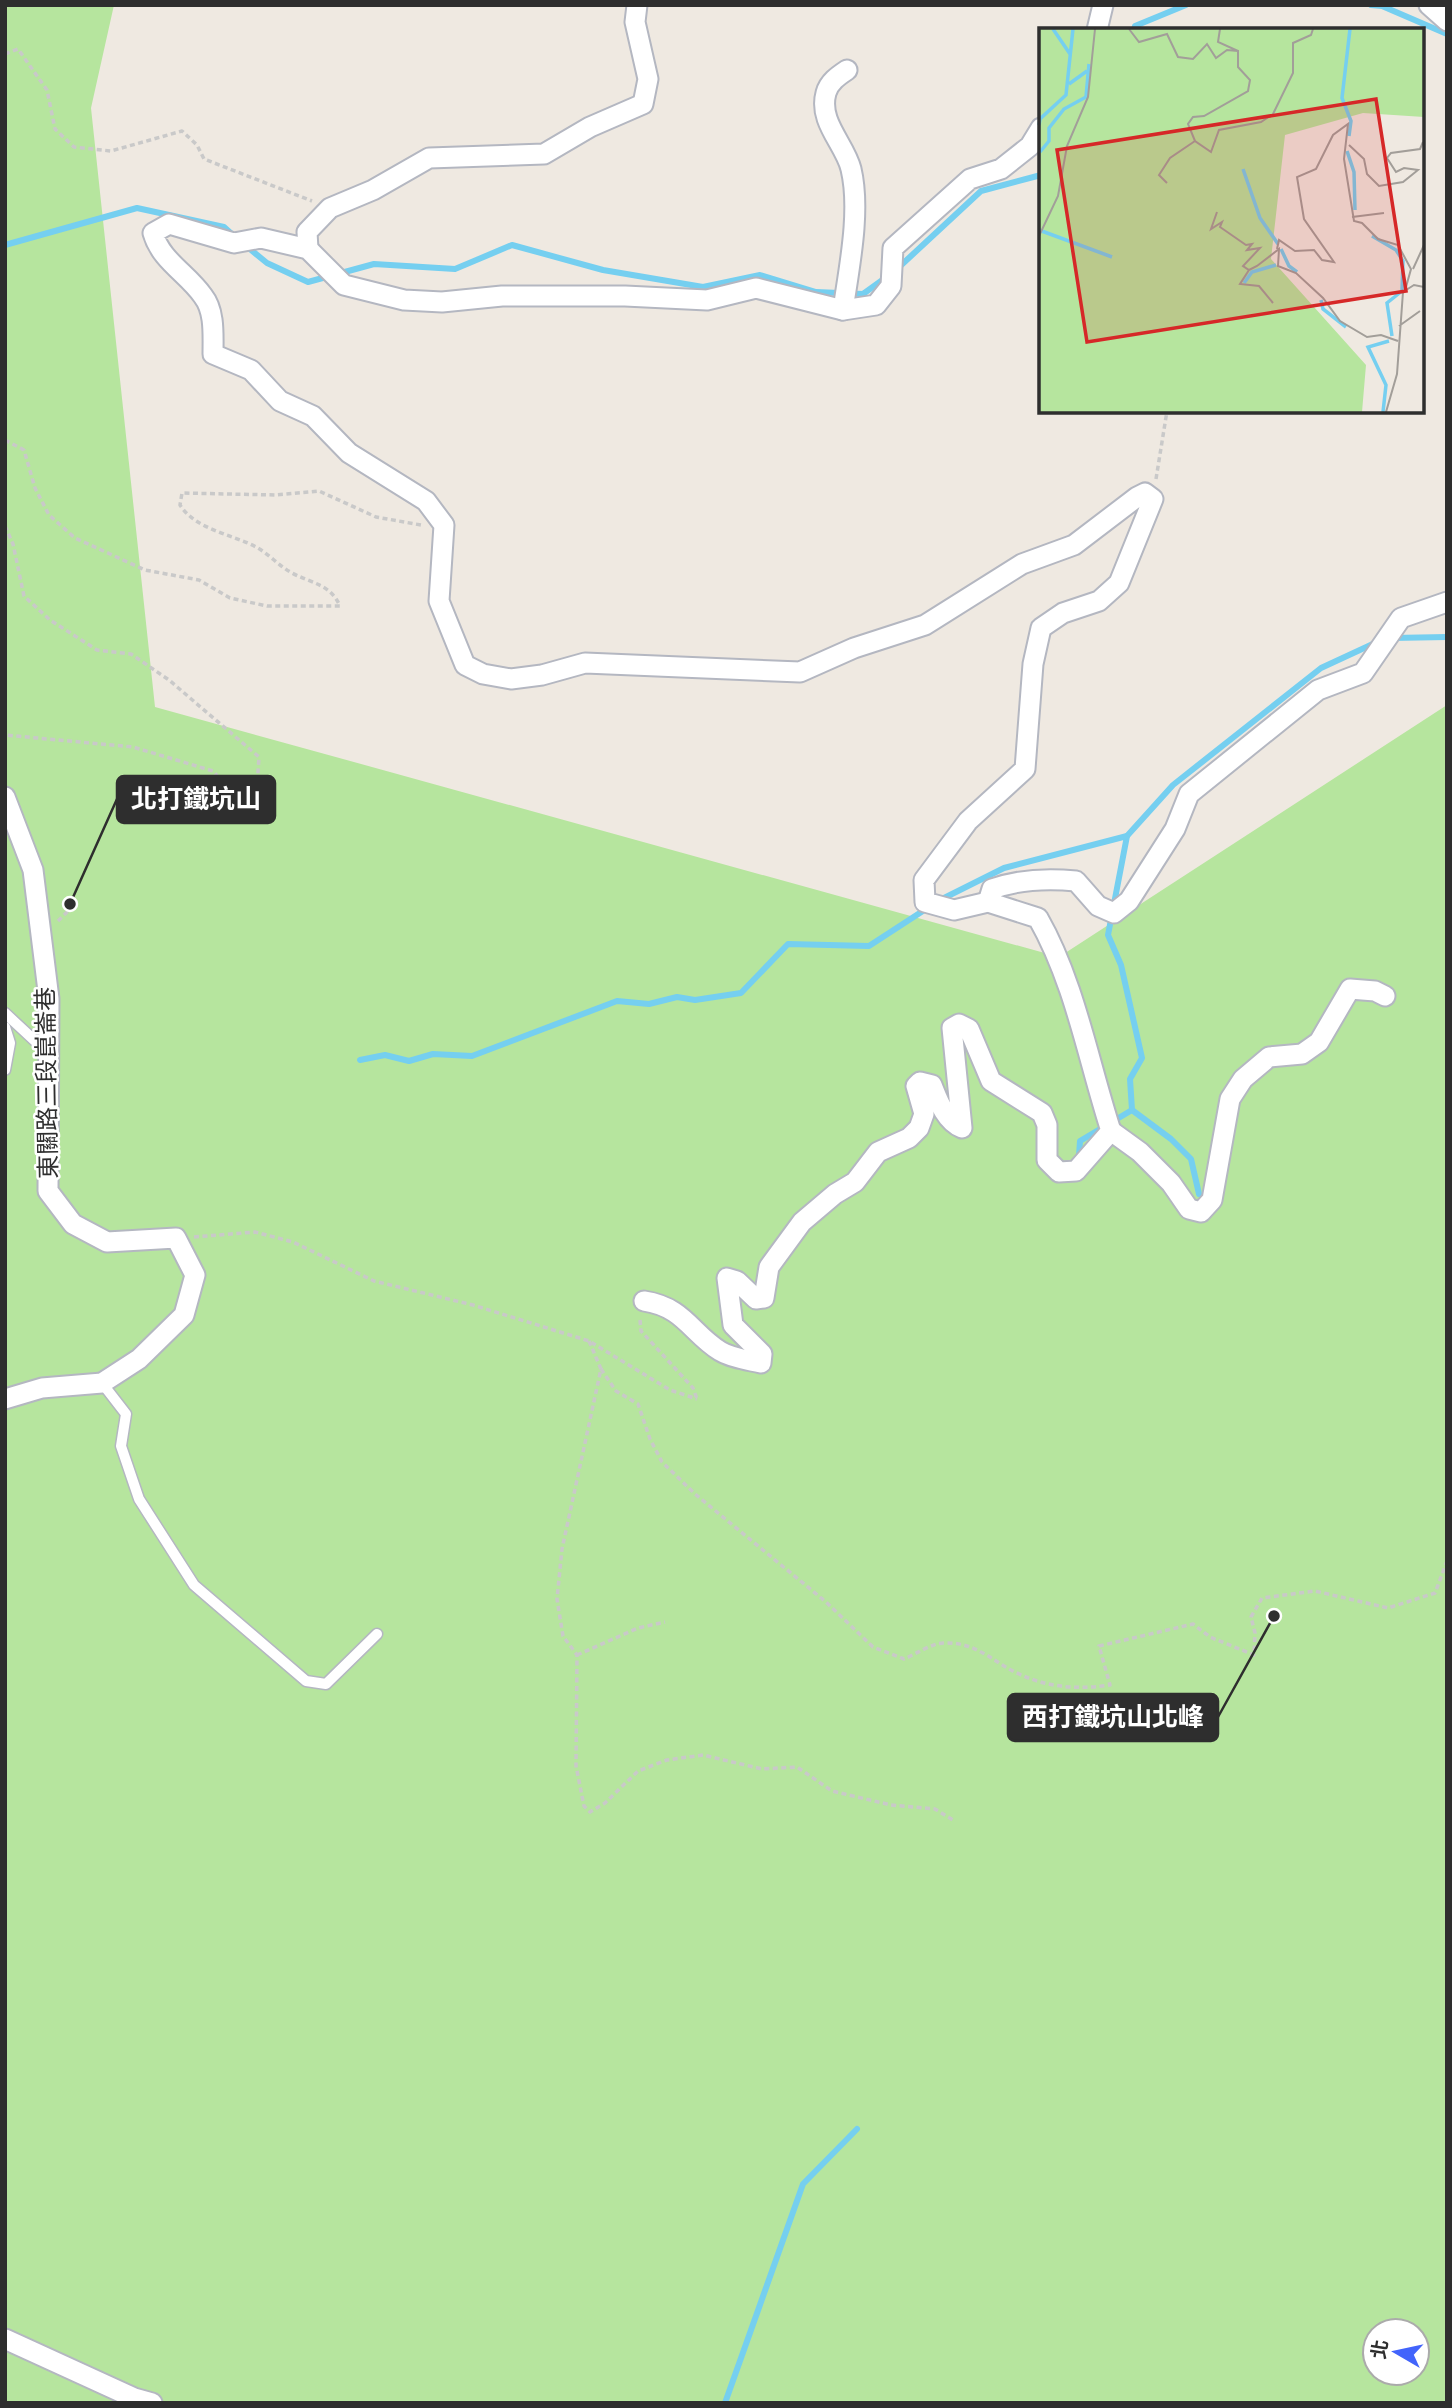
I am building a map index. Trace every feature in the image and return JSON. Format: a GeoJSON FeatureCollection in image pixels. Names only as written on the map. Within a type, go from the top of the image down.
{"type":"FeatureCollection","features":[{"type":"Feature","properties":{"kind":"street"},"geometry":{"type":"LineString","coordinates":[[309,249],[307,232],[330,208],[373,190],[429,158],[544,154],[590,127],[643,104],[648,79],[635,22],[637,5]]}},
{"type":"Feature","properties":{"kind":"street"},"geometry":{"type":"LineString","coordinates":[[1097,28],[1103,5]]}},
{"type":"Feature","properties":{"kind":"street"},"geometry":{"type":"LineString","coordinates":[[1429,5],[1447,22]]}},
{"type":"Feature","properties":{"kind":"street"},"geometry":{"type":"LineString","coordinates":[[843,310],[854,234],[851,169],[827,121],[825,95],[833,80],[847,70]]}},
{"type":"Feature","properties":{"kind":"street"},"geometry":{"type":"LineString","coordinates":[[1039,131],[1030,146],[1001,169],[971,179],[893,248],[891,286],[876,304],[843,310],[756,288],[707,300],[625,296],[502,296],[442,302],[404,300],[344,285],[309,249],[261,238],[234,243],[169,224],[153,233],[157,248],[205,297],[214,325],[213,354],[251,370],[279,401],[313,416],[349,453],[426,501],[444,525],[439,601],[465,665],[483,674],[511,679],[542,675],[585,663],[800,672],[854,649],[925,625],[1022,564],[1074,545],[1145,493],[1153,499],[1119,583],[1099,601],[1063,613],[1041,628],[1033,664],[1025,769],[968,821],[924,880],[925,902],[954,909],[988,902],[1038,918],[1050,939],[1094,1066],[1111,1131],[1140,1152],[1171,1183],[1189,1209],[1201,1212],[1212,1200],[1230,1099],[1243,1079],[1269,1057],[1302,1054],[1319,1042],[1350,989],[1375,991],[1385,996]]}},
{"type":"Feature","properties":{"kind":"street"},"geometry":{"type":"LineString","coordinates":[[988,902],[992,888],[1011,882],[1047,878],[1076,881],[1098,906],[1115,914],[1129,901],[1175,829],[1189,794],[1318,690],[1363,673],[1401,618],[1447,602]]}},
{"type":"Feature","properties":{"kind":"street","name":"東關路三段崑崙巷"},"geometry":{"type":"LineString","coordinates":[[5,797],[33,870],[49,999],[48,1191],[73,1224],[107,1242],[176,1238]]}},
{"type":"Feature","properties":{"kind":"street"},"geometry":{"type":"LineString","coordinates":[[644,1301],[655,1302],[688,1320],[706,1341],[723,1353],[761,1363],[762,1354],[733,1325],[727,1278],[737,1280],[756,1299],[764,1298],[769,1267],[802,1222],[835,1194],[855,1182],[878,1152],[909,1138],[919,1128],[924,1114],[916,1086],[920,1082],[932,1085],[940,1106],[956,1125],[962,1128],[952,1028],[959,1024],[969,1029],[991,1081],[1042,1113],[1047,1125],[1047,1160],[1059,1172],[1076,1171],[1111,1131]]}},
{"type":"Feature","properties":{"kind":"street"},"geometry":{"type":"LineString","coordinates":[[5,1399],[43,1388],[102,1383],[139,1359],[184,1315],[195,1275],[176,1238]]}},
{"type":"Feature","properties":{"kind":"street"},"geometry":{"type":"LineString","coordinates":[[5,2339],[134,2398],[152,2403]]}},
{"type":"Feature","properties":{"kind":"lane"},"geometry":{"type":"LineString","coordinates":[[5,1013],[49,1054]]}},
{"type":"Feature","properties":{"kind":"lane"},"geometry":{"type":"LineString","coordinates":[[5,1027],[10,1043],[5,1070]]}},
{"type":"Feature","properties":{"kind":"lane"},"geometry":{"type":"LineString","coordinates":[[102,1383],[126,1414],[121,1446],[139,1499],[194,1585],[306,1681],[326,1685],[377,1634]]}},
{"type":"Feature","properties":{"kind":"path"},"geometry":{"type":"LineString","coordinates":[[5,54],[18,49],[47,90],[55,129],[74,147],[111,151],[182,131],[197,145],[204,159],[330,208]]}},
{"type":"Feature","properties":{"kind":"path"},"geometry":{"type":"LineString","coordinates":[[1153,499],[1167,413]]}},
{"type":"Feature","properties":{"kind":"path"},"geometry":{"type":"LineString","coordinates":[[5,440],[24,450],[35,488],[50,515],[75,538],[145,570],[199,580],[230,598],[267,606],[340,606],[333,592],[290,572],[256,547],[219,533],[185,513],[180,505],[182,493],[276,495],[319,491],[376,517],[417,525],[444,525]]}},
{"type":"Feature","properties":{"kind":"path"},"geometry":{"type":"LineString","coordinates":[[5,526],[13,544],[24,596],[50,620],[97,650],[131,654],[169,680],[259,757],[257,787],[246,797],[225,785],[213,771],[133,747],[5,736]]}},
{"type":"Feature","properties":{"kind":"path"},"geometry":{"type":"LineString","coordinates":[[176,1238],[255,1233],[280,1239],[374,1281],[473,1305],[589,1341],[670,1390],[697,1399],[693,1388],[641,1331],[639,1320],[644,1301]]}},
{"type":"Feature","properties":{"kind":"path"},"geometry":{"type":"LineString","coordinates":[[589,1341],[601,1369],[616,1391],[638,1404],[662,1462],[695,1494],[826,1602],[873,1647],[904,1659],[943,1643],[978,1648],[1006,1667],[1039,1683],[1069,1688],[1110,1685],[1098,1646],[1193,1624],[1210,1637],[1254,1655],[1255,1633],[1251,1617],[1262,1598],[1315,1591],[1388,1608],[1435,1592],[1447,1561]]}},
{"type":"Feature","properties":{"kind":"path"},"geometry":{"type":"LineString","coordinates":[[601,1369],[562,1549],[557,1599],[564,1636],[577,1656],[576,1766],[584,1806],[590,1812],[605,1803],[638,1771],[667,1760],[703,1755],[762,1769],[797,1767],[832,1791],[891,1805],[935,1809],[953,1820]]}},
{"type":"Feature","properties":{"kind":"path"},"geometry":{"type":"LineString","coordinates":[[577,1656],[638,1628],[666,1622]]}},
{"type":"Feature","properties":{"kind":"green space"},"geometry":{"type":"Polygon","coordinates":[[[5,5],[114,5],[91,108],[155,707],[1059,957],[1447,705],[1447,2403],[5,2403],[5,5]]]}},
{"type":"Feature","properties":{"kind":"waterway"},"geometry":{"type":"LineString","coordinates":[[1134,28],[1186,5]]}},
{"type":"Feature","properties":{"kind":"waterway"},"geometry":{"type":"LineString","coordinates":[[1371,5],[1382,6],[1447,34]]}},
{"type":"Feature","properties":{"kind":"waterway"},"geometry":{"type":"LineString","coordinates":[[897,269],[981,191],[1039,176]]}},
{"type":"Feature","properties":{"kind":"waterway"},"geometry":{"type":"LineString","coordinates":[[5,245],[137,208],[224,227],[234,236]]}},
{"type":"Feature","properties":{"kind":"waterway"},"geometry":{"type":"LineString","coordinates":[[245,245],[267,263],[308,282],[374,264],[455,269],[512,245],[603,270],[703,287],[760,275],[816,292],[863,294],[888,276]]}},
{"type":"Feature","properties":{"kind":"waterway"},"geometry":{"type":"LineString","coordinates":[[1392,638],[1447,637]]}},
{"type":"Feature","properties":{"kind":"waterway"},"geometry":{"type":"LineString","coordinates":[[938,901],[1004,868],[1127,836],[1173,785],[1321,668],[1375,643]]}},
{"type":"Feature","properties":{"kind":"waterway"},"geometry":{"type":"LineString","coordinates":[[1127,836],[1108,935],[1121,965],[1142,1058],[1130,1079],[1132,1110],[1171,1139],[1191,1159],[1199,1194]]}},
{"type":"Feature","properties":{"kind":"waterway"},"geometry":{"type":"LineString","coordinates":[[360,1060],[385,1055],[409,1061],[433,1054],[472,1056],[617,1001],[649,1004],[677,997],[695,1000],[741,993],[788,944],[869,946],[929,907]]}},
{"type":"Feature","properties":{"kind":"waterway"},"geometry":{"type":"LineString","coordinates":[[1079,1156],[1080,1141],[1132,1110]]}},
{"type":"Feature","properties":{"kind":"waterway"},"geometry":{"type":"LineString","coordinates":[[725,2403],[803,2184],[857,2129]]}},
{"type":"Feature","properties":{"kind":"place","name":"北打鐵坑山"},"geometry":{"type":"Point","coordinates":[70,904]}},
{"type":"Feature","properties":{"kind":"place","name":"西打鐵坑山北峰"},"geometry":{"type":"Point","coordinates":[1274,1616]}}]}
